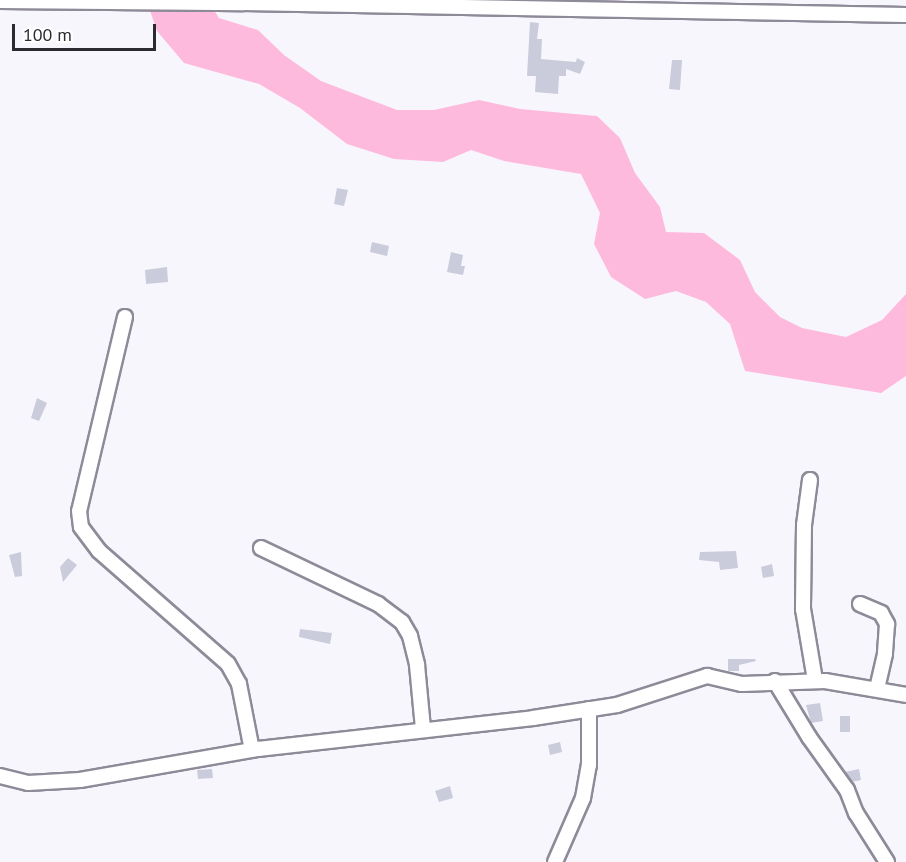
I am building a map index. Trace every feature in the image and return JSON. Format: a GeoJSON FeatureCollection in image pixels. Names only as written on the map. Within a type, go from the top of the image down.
{"type":"FeatureCollection","features":[{"type":"Feature","properties":{"kind":"street"},"geometry":{"type":"LineString","coordinates":[[836,15],[841,0]]}},
{"type":"Feature","properties":{"kind":"street"},"geometry":{"type":"LineString","coordinates":[[1,5],[244,1],[584,4],[672,5],[836,15],[906,15]]}},
{"type":"Feature","properties":{"kind":"street"},"geometry":{"type":"LineString","coordinates":[[125,317],[79,511],[81,527],[99,550],[228,664],[239,684],[252,750]]}},
{"type":"Feature","properties":{"kind":"street"},"geometry":{"type":"LineString","coordinates":[[810,480],[804,525],[803,609],[815,680]]}},
{"type":"Feature","properties":{"kind":"street"},"geometry":{"type":"LineString","coordinates":[[261,548],[378,604],[402,622],[410,636],[417,665],[423,729]]}},
{"type":"Feature","properties":{"kind":"street"},"geometry":{"type":"LineString","coordinates":[[860,604],[881,613],[887,624],[885,654],[877,688]]}},
{"type":"Feature","properties":{"kind":"street"},"geometry":{"type":"LineString","coordinates":[[0,776],[28,783],[80,780],[252,750],[533,718],[617,705],[707,676],[742,684],[815,680],[877,688],[906,695]]}},
{"type":"Feature","properties":{"kind":"street"},"geometry":{"type":"LineString","coordinates":[[775,681],[809,737],[847,790],[856,813],[887,862]]}},
{"type":"Feature","properties":{"kind":"street"},"geometry":{"type":"LineString","coordinates":[[555,862],[583,798],[589,765],[589,709]]}},
{"type":"Feature","properties":{"kind":"shaded area"},"geometry":{"type":"Polygon","coordinates":[[[147,2],[210,4],[219,18],[258,30],[284,55],[321,81],[397,110],[434,110],[479,100],[520,109],[597,116],[620,138],[635,173],[660,207],[666,232],[704,233],[740,260],[755,292],[780,317],[802,328],[846,337],[882,320],[906,294],[906,376],[881,393],[745,371],[730,324],[706,302],[676,291],[645,299],[611,277],[594,244],[600,213],[581,174],[504,161],[471,150],[443,162],[394,159],[347,144],[300,108],[259,84],[184,63],[157,31],[147,2]]]}},
{"type":"Feature","properties":{"kind":"building"},"geometry":{"type":"Polygon","coordinates":[[[530,22],[539,23],[537,39],[542,39],[541,59],[576,62],[577,58],[585,62],[580,74],[566,69],[566,76],[559,76],[558,94],[535,92],[536,76],[527,76],[530,22]]]}},
{"type":"Feature","properties":{"kind":"building"},"geometry":{"type":"Polygon","coordinates":[[[672,60],[682,60],[680,90],[669,89],[672,60]]]}},
{"type":"Feature","properties":{"kind":"building"},"geometry":{"type":"Polygon","coordinates":[[[337,188],[348,190],[344,206],[334,204],[337,188]]]}},
{"type":"Feature","properties":{"kind":"building"},"geometry":{"type":"Polygon","coordinates":[[[372,242],[389,246],[387,256],[370,252],[372,242]]]}},
{"type":"Feature","properties":{"kind":"building"},"geometry":{"type":"Polygon","coordinates":[[[451,252],[463,255],[461,266],[465,266],[463,275],[447,272],[451,252]]]}},
{"type":"Feature","properties":{"kind":"building"},"geometry":{"type":"Polygon","coordinates":[[[167,267],[168,282],[146,284],[145,270],[167,267]]]}},
{"type":"Feature","properties":{"kind":"building"},"geometry":{"type":"Polygon","coordinates":[[[37,398],[47,403],[39,421],[31,418],[37,398]]]}},
{"type":"Feature","properties":{"kind":"building"},"geometry":{"type":"Polygon","coordinates":[[[736,551],[738,568],[720,570],[719,562],[699,560],[700,552],[736,551]]]}},
{"type":"Feature","properties":{"kind":"building"},"geometry":{"type":"Polygon","coordinates":[[[21,552],[22,576],[15,577],[9,555],[21,552]]]}},
{"type":"Feature","properties":{"kind":"building"},"geometry":{"type":"Polygon","coordinates":[[[68,558],[77,565],[63,582],[60,567],[68,558]]]}},
{"type":"Feature","properties":{"kind":"building"},"geometry":{"type":"Polygon","coordinates":[[[772,564],[774,576],[763,578],[761,567],[772,564]]]}},
{"type":"Feature","properties":{"kind":"building"},"geometry":{"type":"Polygon","coordinates":[[[300,629],[332,633],[330,644],[299,637],[300,629]]]}},
{"type":"Feature","properties":{"kind":"building"},"geometry":{"type":"Polygon","coordinates":[[[728,659],[755,659],[756,661],[739,665],[739,671],[728,671],[728,659]]]}},
{"type":"Feature","properties":{"kind":"building"},"geometry":{"type":"Polygon","coordinates":[[[820,703],[823,721],[811,723],[806,705],[820,703]]]}},
{"type":"Feature","properties":{"kind":"building"},"geometry":{"type":"Polygon","coordinates":[[[840,716],[850,716],[850,732],[840,732],[840,716]]]}},
{"type":"Feature","properties":{"kind":"building"},"geometry":{"type":"Polygon","coordinates":[[[560,742],[562,752],[550,755],[548,745],[560,742]]]}},
{"type":"Feature","properties":{"kind":"building"},"geometry":{"type":"Polygon","coordinates":[[[212,769],[213,778],[198,779],[197,770],[212,769]]]}},
{"type":"Feature","properties":{"kind":"building"},"geometry":{"type":"Polygon","coordinates":[[[859,769],[861,780],[852,782],[845,772],[859,769]]]}},
{"type":"Feature","properties":{"kind":"building"},"geometry":{"type":"Polygon","coordinates":[[[450,786],[453,798],[439,802],[435,791],[450,786]]]}}]}
